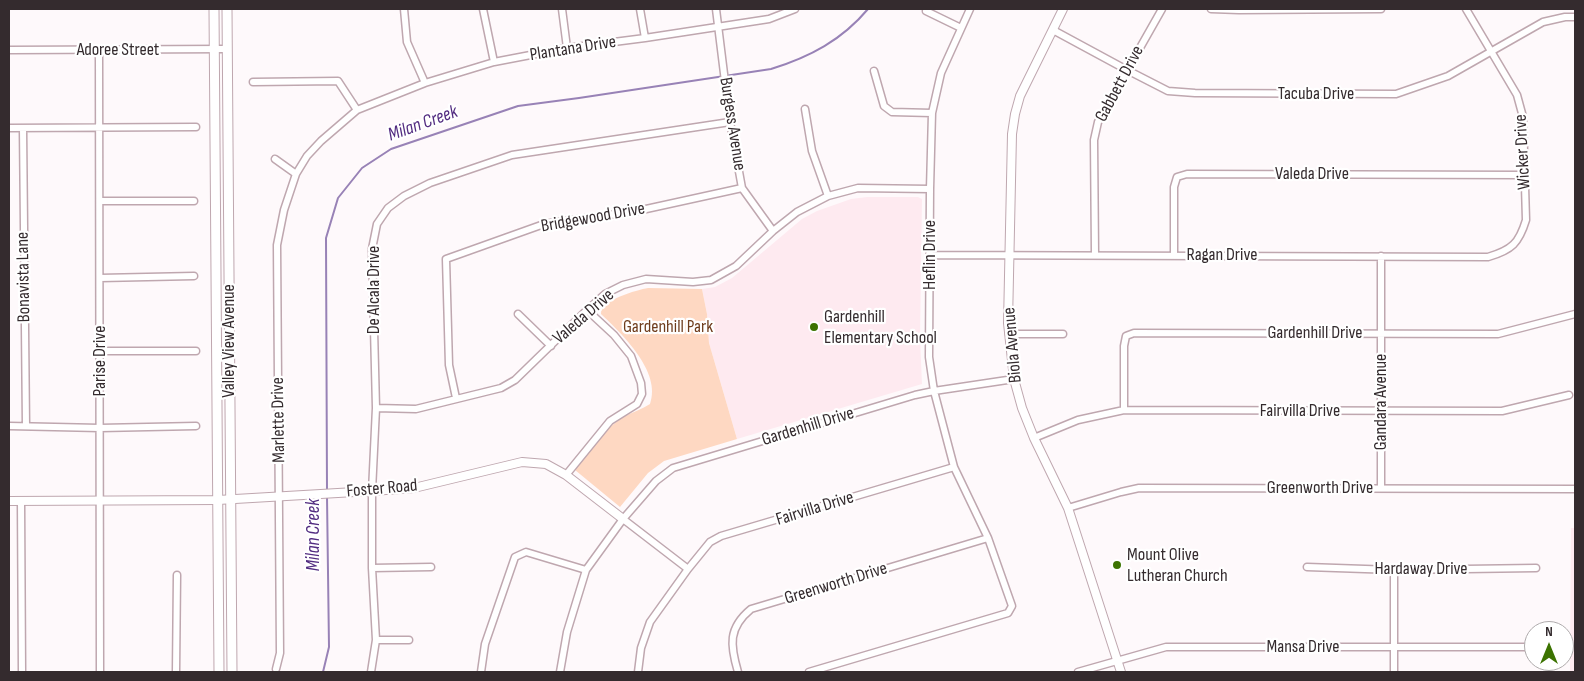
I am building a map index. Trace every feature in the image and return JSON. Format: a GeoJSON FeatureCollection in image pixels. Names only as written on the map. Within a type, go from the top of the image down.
{"type":"FeatureCollection","features":[{"type":"Feature","properties":{"kind":"main road","name":"Valley View Avenue"},"geometry":{"type":"LineString","coordinates":[[214,9],[219,672]]}},
{"type":"Feature","properties":{"kind":"main road","name":"Valley View Avenue"},"geometry":{"type":"LineString","coordinates":[[227,9],[232,672]]}},
{"type":"Feature","properties":{"kind":"street"},"geometry":{"type":"LineString","coordinates":[[404,9],[407,42],[426,84]]}},
{"type":"Feature","properties":{"kind":"street"},"geometry":{"type":"LineString","coordinates":[[483,9],[494,62]]}},
{"type":"Feature","properties":{"kind":"street"},"geometry":{"type":"LineString","coordinates":[[562,9],[567,48]]}},
{"type":"Feature","properties":{"kind":"street"},"geometry":{"type":"LineString","coordinates":[[640,9],[645,38]]}},
{"type":"Feature","properties":{"kind":"street","name":"Burgess Avenue"},"geometry":{"type":"LineString","coordinates":[[716,9],[730,122],[742,188],[773,231]]}},
{"type":"Feature","properties":{"kind":"street","name":"Plantana Drive"},"geometry":{"type":"LineString","coordinates":[[357,110],[426,84],[494,62],[567,48],[769,19],[795,9]]}},
{"type":"Feature","properties":{"kind":"street","name":"Heflin Drive"},"geometry":{"type":"LineString","coordinates":[[809,672],[1008,613],[1012,606],[988,538],[954,467],[934,391],[929,357],[932,114],[941,73],[970,9]]}},
{"type":"Feature","properties":{"kind":"street","name":"Biola Avenue"},"geometry":{"type":"LineString","coordinates":[[1063,9],[1020,96],[1015,114],[1012,134],[1008,334],[1014,379],[1022,408],[1034,438],[1068,508],[1121,672]]}},
{"type":"Feature","properties":{"kind":"street","name":"Gabbett Drive"},"geometry":{"type":"LineString","coordinates":[[1095,254],[1094,140],[1098,122],[1162,9]]}},
{"type":"Feature","properties":{"kind":"street"},"geometry":{"type":"LineString","coordinates":[[1211,9],[1381,9]]}},
{"type":"Feature","properties":{"kind":"street","name":"Wicker Drive"},"geometry":{"type":"LineString","coordinates":[[1466,9],[1517,95],[1524,117],[1526,220],[1522,235],[1512,247]]}},
{"type":"Feature","properties":{"kind":"street"},"geometry":{"type":"LineString","coordinates":[[926,11],[961,28]]}},
{"type":"Feature","properties":{"kind":"street","name":"Tacuba Drive"},"geometry":{"type":"LineString","coordinates":[[1053,30],[1126,70],[1168,90],[1195,93],[1396,94],[1448,76],[1543,22],[1565,17],[1575,17]]}},
{"type":"Feature","properties":{"kind":"street","name":"Adoree Street"},"geometry":{"type":"LineString","coordinates":[[9,50],[227,49]]}},
{"type":"Feature","properties":{"kind":"street","name":"Parise Drive"},"geometry":{"type":"LineString","coordinates":[[99,50],[100,672]]}},
{"type":"Feature","properties":{"kind":"street"},"geometry":{"type":"LineString","coordinates":[[874,71],[884,106],[892,112],[932,114]]}},
{"type":"Feature","properties":{"kind":"street"},"geometry":{"type":"LineString","coordinates":[[253,82],[338,81],[357,110]]}},
{"type":"Feature","properties":{"kind":"street"},"geometry":{"type":"LineString","coordinates":[[805,109],[812,151],[828,196]]}},
{"type":"Feature","properties":{"kind":"street","name":"Marlette Drive"},"geometry":{"type":"LineString","coordinates":[[276,669],[280,653],[277,245],[284,210],[296,174],[307,156],[321,140],[357,110]]}},
{"type":"Feature","properties":{"kind":"street","name":"De Alcala Drive"},"geometry":{"type":"LineString","coordinates":[[370,672],[376,640],[372,568],[372,491],[376,408],[372,250],[377,224],[388,208],[404,196],[430,183],[512,155],[730,122]]}},
{"type":"Feature","properties":{"kind":"street"},"geometry":{"type":"LineString","coordinates":[[9,128],[196,127]]}},
{"type":"Feature","properties":{"kind":"street","name":"Bonavista Lane"},"geometry":{"type":"LineString","coordinates":[[23,128],[26,426]]}},
{"type":"Feature","properties":{"kind":"street"},"geometry":{"type":"LineString","coordinates":[[275,159],[296,174]]}},
{"type":"Feature","properties":{"kind":"street","name":"Valeda Drive"},"geometry":{"type":"LineString","coordinates":[[1174,255],[1174,187],[1177,177],[1187,174],[1525,175]]}},
{"type":"Feature","properties":{"kind":"street","name":"Bridgewood Drive"},"geometry":{"type":"LineString","coordinates":[[456,398],[449,365],[446,258],[544,224],[637,211],[742,188]]}},
{"type":"Feature","properties":{"kind":"street","name":"Valeda Drive"},"geometry":{"type":"LineString","coordinates":[[376,408],[416,409],[501,388],[515,380],[605,294],[623,285],[646,279],[693,282],[711,280],[736,266],[773,231],[798,212],[828,196],[858,188],[930,189]]}},
{"type":"Feature","properties":{"kind":"street"},"geometry":{"type":"LineString","coordinates":[[100,201],[194,202]]}},
{"type":"Feature","properties":{"kind":"street","name":"Ragan Drive"},"geometry":{"type":"LineString","coordinates":[[930,255],[1095,254],[1488,257],[1502,253],[1512,247]]}},
{"type":"Feature","properties":{"kind":"street","name":"Gandara Avenue"},"geometry":{"type":"LineString","coordinates":[[1381,256],[1381,488]]}},
{"type":"Feature","properties":{"kind":"street"},"geometry":{"type":"LineString","coordinates":[[100,278],[194,276]]}},
{"type":"Feature","properties":{"kind":"street"},"geometry":{"type":"LineString","coordinates":[[566,475],[610,421],[637,404],[642,394],[641,383],[631,356],[614,335],[587,310]]}},
{"type":"Feature","properties":{"kind":"street"},"geometry":{"type":"LineString","coordinates":[[518,314],[551,346]]}},
{"type":"Feature","properties":{"kind":"street","name":"Gardenhill Drive"},"geometry":{"type":"LineString","coordinates":[[1124,410],[1124,346],[1126,336],[1134,333],[1498,334],[1575,314]]}},
{"type":"Feature","properties":{"kind":"street"},"geometry":{"type":"LineString","coordinates":[[1008,334],[1063,334]]}},
{"type":"Feature","properties":{"kind":"street"},"geometry":{"type":"LineString","coordinates":[[100,351],[196,350]]}},
{"type":"Feature","properties":{"kind":"street","name":"Gardenhill Drive"},"geometry":{"type":"LineString","coordinates":[[560,672],[567,632],[586,570],[624,518],[656,481],[673,468],[874,407],[934,391],[1014,379]]}},
{"type":"Feature","properties":{"kind":"street","name":"Fairvilla Drive"},"geometry":{"type":"LineString","coordinates":[[1034,438],[1078,420],[1124,410],[1502,411],[1569,395]]}},
{"type":"Feature","properties":{"kind":"street"},"geometry":{"type":"LineString","coordinates":[[9,426],[100,428],[196,426]]}},
{"type":"Feature","properties":{"kind":"street","name":"Foster Road"},"geometry":{"type":"LineString","coordinates":[[9,501],[218,500],[372,491],[414,488],[522,462],[546,464],[566,475],[688,569]]}},
{"type":"Feature","properties":{"kind":"street","name":"Fairvilla Drive"},"geometry":{"type":"LineString","coordinates":[[638,672],[641,648],[650,622],[710,542],[721,536],[954,467]]}},
{"type":"Feature","properties":{"kind":"street","name":"Greenworth Drive"},"geometry":{"type":"LineString","coordinates":[[1068,508],[1139,488],[1575,489]]}},
{"type":"Feature","properties":{"kind":"street"},"geometry":{"type":"LineString","coordinates":[[21,501],[22,672]]}},
{"type":"Feature","properties":{"kind":"street","name":"Greenworth Drive"},"geometry":{"type":"LineString","coordinates":[[738,672],[733,656],[734,628],[742,616],[751,609],[988,538]]}},
{"type":"Feature","properties":{"kind":"street"},"geometry":{"type":"LineString","coordinates":[[481,672],[484,644],[514,557],[526,552],[586,570]]}},
{"type":"Feature","properties":{"kind":"street"},"geometry":{"type":"LineString","coordinates":[[372,568],[432,567]]}},
{"type":"Feature","properties":{"kind":"street","name":"Hardaway Drive"},"geometry":{"type":"LineString","coordinates":[[1307,567],[1394,570],[1536,568]]}},
{"type":"Feature","properties":{"kind":"street"},"geometry":{"type":"LineString","coordinates":[[1394,570],[1394,672]]}},
{"type":"Feature","properties":{"kind":"street"},"geometry":{"type":"LineString","coordinates":[[176,672],[177,575]]}},
{"type":"Feature","properties":{"kind":"street"},"geometry":{"type":"LineString","coordinates":[[376,640],[409,640]]}},
{"type":"Feature","properties":{"kind":"street","name":"Mansa Drive"},"geometry":{"type":"LineString","coordinates":[[1078,672],[1101,669],[1117,661],[1166,647],[1524,647]]}},
{"type":"Feature","properties":{"kind":"shaded area","name":"Gardenhill Elementary School"},"geometry":{"type":"Polygon","coordinates":[[[867,197],[918,197],[922,199],[920,338],[922,384],[737,439],[709,343],[707,314],[702,289],[715,287],[732,278],[802,219],[817,211],[851,199],[867,197]]]}},
{"type":"Feature","properties":{"kind":"shaded area"},"geometry":{"type":"Polygon","coordinates":[[[1571,528],[1575,528],[1575,672],[1570,672],[1574,671],[1574,621],[1570,621],[1571,528]]]}},
{"type":"Feature","properties":{"kind":"green space","name":"Gardenhill Park"},"geometry":{"type":"Polygon","coordinates":[[[648,288],[702,289],[707,314],[709,343],[737,439],[664,461],[648,473],[620,507],[575,470],[597,440],[610,427],[625,416],[650,404],[652,392],[650,379],[638,354],[601,314],[606,304],[613,300],[628,293],[648,288]]]}},
{"type":"Feature","properties":{"kind":"waterway","name":"Milan Creek"},"geometry":{"type":"LineString","coordinates":[[327,492],[326,238],[338,198],[362,168],[391,149],[518,106],[771,69],[799,59],[824,46],[847,30],[868,9]]}},
{"type":"Feature","properties":{"kind":"waterway","name":"Milan Creek"},"geometry":{"type":"LineString","coordinates":[[323,672],[329,647],[327,497]]}},
{"type":"Feature","properties":{"kind":"place","name":"Gardenhill Elementary School"},"geometry":{"type":"Point","coordinates":[814,327]}},
{"type":"Feature","properties":{"kind":"place","name":"Mount Olive Lutheran Church"},"geometry":{"type":"Point","coordinates":[1117,565]}}]}
